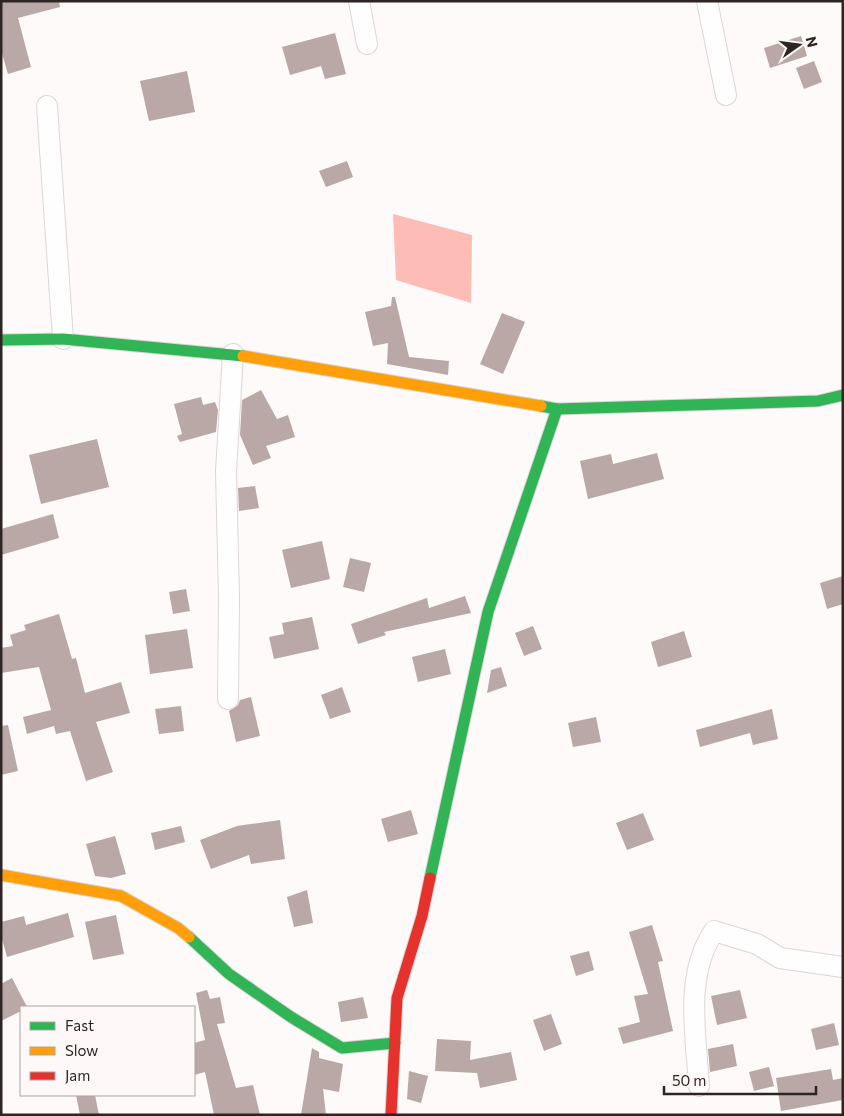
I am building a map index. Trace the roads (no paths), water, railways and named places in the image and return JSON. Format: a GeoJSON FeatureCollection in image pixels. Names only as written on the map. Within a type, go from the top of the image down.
{"type":"FeatureCollection","features":[{"type":"Feature","properties":{"kind":"street"},"geometry":{"type":"LineString","coordinates":[[359,1],[367,44]]}},
{"type":"Feature","properties":{"kind":"street"},"geometry":{"type":"LineString","coordinates":[[707,1],[726,95]]}},
{"type":"Feature","properties":{"kind":"street"},"geometry":{"type":"LineString","coordinates":[[47,106],[63,339]]}},
{"type":"Feature","properties":{"kind":"street"},"geometry":{"type":"LineString","coordinates":[[1,340],[63,339],[233,354],[557,409],[818,401],[843,395]]}},
{"type":"Feature","properties":{"kind":"street"},"geometry":{"type":"LineString","coordinates":[[228,699],[229,598],[226,471],[233,354]]}},
{"type":"Feature","properties":{"kind":"street"},"geometry":{"type":"LineString","coordinates":[[391,1115],[397,998],[422,916],[488,612],[557,409]]}},
{"type":"Feature","properties":{"kind":"street"},"geometry":{"type":"LineString","coordinates":[[1,875],[121,896],[178,928],[229,974],[291,1017],[342,1048],[395,1043]]}},
{"type":"Feature","properties":{"kind":"street"},"geometry":{"type":"LineString","coordinates":[[699,1086],[693,988],[704,946],[714,931],[757,944],[780,958],[843,967]]}}]}
